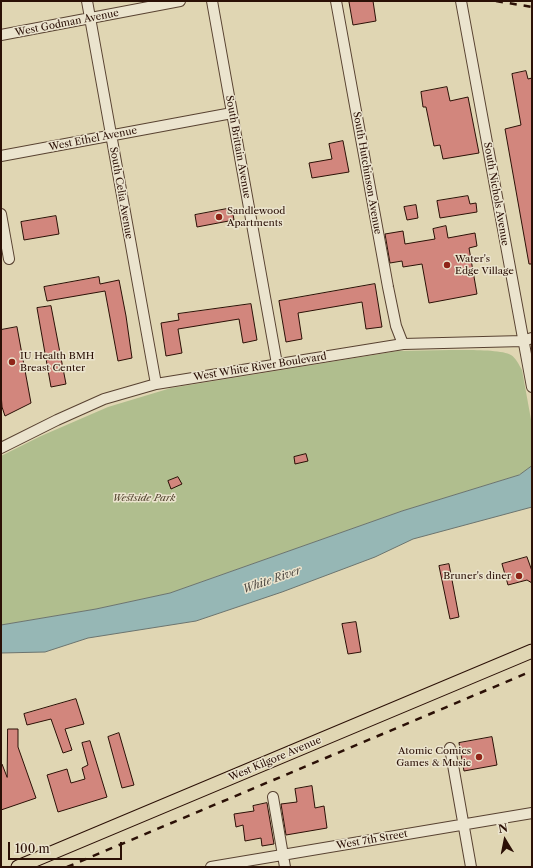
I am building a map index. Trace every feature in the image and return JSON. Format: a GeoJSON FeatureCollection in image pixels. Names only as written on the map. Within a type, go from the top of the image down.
{"type":"FeatureCollection","features":[{"type":"Feature","properties":{"kind":"main road","name":"West Kilgore Avenue"},"geometry":{"type":"LineString","coordinates":[[18,867],[532,651]]}},
{"type":"Feature","properties":{"kind":"street","name":"South Celia Avenue"},"geometry":{"type":"LineString","coordinates":[[87,1],[156,384]]}},
{"type":"Feature","properties":{"kind":"street","name":"West Godman Avenue"},"geometry":{"type":"LineString","coordinates":[[1,35],[180,1]]}},
{"type":"Feature","properties":{"kind":"street","name":"South Brittain Avenue"},"geometry":{"type":"LineString","coordinates":[[212,1],[277,364]]}},
{"type":"Feature","properties":{"kind":"street","name":"South Hutchinson Avenue"},"geometry":{"type":"LineString","coordinates":[[336,1],[388,287],[396,326],[403,344]]}},
{"type":"Feature","properties":{"kind":"street","name":"South Nichols Avenue"},"geometry":{"type":"LineString","coordinates":[[461,1],[527,339],[532,387]]}},
{"type":"Feature","properties":{"kind":"street","name":"West Ethel Avenue"},"geometry":{"type":"LineString","coordinates":[[1,156],[232,113]]}},
{"type":"Feature","properties":{"kind":"street"},"geometry":{"type":"LineString","coordinates":[[1,214],[9,259]]}},
{"type":"Feature","properties":{"kind":"street","name":"West White River Boulevard"},"geometry":{"type":"LineString","coordinates":[[1,448],[57,420],[104,399],[156,384],[403,344],[527,339]]}},
{"type":"Feature","properties":{"kind":"street"},"geometry":{"type":"LineString","coordinates":[[450,748],[471,867]]}},
{"type":"Feature","properties":{"kind":"street"},"geometry":{"type":"LineString","coordinates":[[273,797],[285,867]]}},
{"type":"Feature","properties":{"kind":"street","name":"West 7th Street"},"geometry":{"type":"LineString","coordinates":[[211,867],[532,813]]}},
{"type":"Feature","properties":{"kind":"green space","name":"Westside Park"},"geometry":{"type":"Polygon","coordinates":[[[482,350],[506,353],[514,358],[522,370],[532,425],[532,466],[519,475],[402,511],[170,593],[96,609],[1,625],[1,456],[41,436],[108,407],[171,388],[398,351],[482,350]]]}},
{"type":"Feature","properties":{"kind":"water","name":"White River"},"geometry":{"type":"Polygon","coordinates":[[[532,466],[532,507],[413,539],[375,557],[282,592],[196,621],[88,638],[45,652],[1,653],[1,625],[96,609],[170,593],[402,511],[519,475],[532,466]]]}},
{"type":"Feature","properties":{"kind":"building"},"geometry":{"type":"Polygon","coordinates":[[[373,1],[376,21],[353,25],[349,2],[373,1]]]}},
{"type":"Feature","properties":{"kind":"building"},"geometry":{"type":"Polygon","coordinates":[[[526,71],[528,79],[532,78],[532,264],[529,264],[505,129],[521,125],[512,74],[526,71]]]}},
{"type":"Feature","properties":{"kind":"building"},"geometry":{"type":"Polygon","coordinates":[[[447,87],[450,101],[468,97],[479,153],[443,159],[440,145],[434,146],[426,107],[423,107],[421,92],[447,87]]]}},
{"type":"Feature","properties":{"kind":"building"},"geometry":{"type":"Polygon","coordinates":[[[343,141],[349,172],[312,178],[309,163],[332,159],[329,144],[343,141]]]}},
{"type":"Feature","properties":{"kind":"building"},"geometry":{"type":"Polygon","coordinates":[[[468,196],[470,204],[476,203],[477,212],[440,218],[437,201],[468,196]]]}},
{"type":"Feature","properties":{"kind":"building"},"geometry":{"type":"Polygon","coordinates":[[[416,205],[418,218],[407,220],[404,207],[416,205]]]}},
{"type":"Feature","properties":{"kind":"building","name":"Sandlewood Apartments"},"geometry":{"type":"Polygon","coordinates":[[[232,208],[234,220],[197,227],[195,215],[232,208]]]}},
{"type":"Feature","properties":{"kind":"building"},"geometry":{"type":"Polygon","coordinates":[[[56,216],[59,234],[24,240],[21,222],[56,216]]]}},
{"type":"Feature","properties":{"kind":"building","name":"Water's Edge Village"},"geometry":{"type":"Polygon","coordinates":[[[446,226],[448,238],[475,233],[477,246],[469,248],[477,294],[429,303],[422,264],[403,267],[402,261],[390,263],[385,234],[403,231],[405,244],[435,239],[433,229],[446,226]]]}},
{"type":"Feature","properties":{"kind":"building"},"geometry":{"type":"Polygon","coordinates":[[[99,277],[100,284],[119,280],[132,358],[118,361],[105,291],[47,301],[44,287],[99,277]]]}},
{"type":"Feature","properties":{"kind":"building"},"geometry":{"type":"Polygon","coordinates":[[[375,284],[382,327],[366,329],[362,302],[298,313],[302,339],[286,342],[279,301],[375,284]]]}},
{"type":"Feature","properties":{"kind":"building"},"geometry":{"type":"Polygon","coordinates":[[[251,304],[257,340],[243,343],[239,319],[178,329],[182,353],[166,356],[161,323],[179,320],[178,314],[251,304]]]}},
{"type":"Feature","properties":{"kind":"building"},"geometry":{"type":"Polygon","coordinates":[[[51,306],[66,384],[51,387],[37,308],[51,306]]]}},
{"type":"Feature","properties":{"kind":"building","name":"IU Health BMH Breast Center"},"geometry":{"type":"Polygon","coordinates":[[[17,327],[31,403],[5,416],[2,407],[1,393],[1,330],[17,327]]]}},
{"type":"Feature","properties":{"kind":"building"},"geometry":{"type":"Polygon","coordinates":[[[306,454],[308,461],[295,464],[294,457],[306,454]]]}},
{"type":"Feature","properties":{"kind":"building"},"geometry":{"type":"Polygon","coordinates":[[[178,477],[182,484],[171,489],[168,481],[178,477]]]}},
{"type":"Feature","properties":{"kind":"building","name":"Bruner's diner"},"geometry":{"type":"Polygon","coordinates":[[[527,557],[532,571],[532,583],[527,580],[508,585],[502,564],[527,557]]]}},
{"type":"Feature","properties":{"kind":"building"},"geometry":{"type":"Polygon","coordinates":[[[449,564],[459,617],[450,619],[439,566],[449,564]]]}},
{"type":"Feature","properties":{"kind":"building"},"geometry":{"type":"Polygon","coordinates":[[[356,622],[361,652],[348,654],[342,624],[356,622]]]}},
{"type":"Feature","properties":{"kind":"building"},"geometry":{"type":"Polygon","coordinates":[[[76,699],[84,724],[65,729],[72,750],[63,753],[51,719],[27,725],[24,714],[76,699]]]}},
{"type":"Feature","properties":{"kind":"building"},"geometry":{"type":"Polygon","coordinates":[[[8,729],[18,729],[18,747],[36,798],[1,810],[1,764],[7,777],[8,729]]]}},
{"type":"Feature","properties":{"kind":"building"},"geometry":{"type":"Polygon","coordinates":[[[119,733],[134,785],[122,788],[108,737],[119,733]]]}},
{"type":"Feature","properties":{"kind":"building","name":"Atomic Comics Games & Music"},"geometry":{"type":"Polygon","coordinates":[[[492,737],[497,765],[464,771],[459,743],[492,737]]]}},
{"type":"Feature","properties":{"kind":"building"},"geometry":{"type":"Polygon","coordinates":[[[90,741],[107,797],[58,812],[47,775],[67,769],[71,783],[85,779],[82,768],[88,765],[82,743],[90,741]]]}},
{"type":"Feature","properties":{"kind":"building"},"geometry":{"type":"Polygon","coordinates":[[[312,786],[315,808],[324,806],[327,828],[286,835],[281,804],[297,802],[295,789],[312,786]]]}},
{"type":"Feature","properties":{"kind":"building"},"geometry":{"type":"Polygon","coordinates":[[[267,803],[274,844],[262,846],[261,838],[245,841],[243,825],[236,827],[234,814],[254,811],[253,806],[267,803]]]}},
{"type":"Feature","properties":{"kind":"railway"},"geometry":{"type":"LineString","coordinates":[[496,1],[532,7]]}},
{"type":"Feature","properties":{"kind":"railway"},"geometry":{"type":"LineString","coordinates":[[67,867],[532,671]]}},
{"type":"Feature","properties":{"kind":"place","name":"Sandlewood Apartments"},"geometry":{"type":"Point","coordinates":[219,217]}},
{"type":"Feature","properties":{"kind":"place","name":"Water's Edge Village"},"geometry":{"type":"Point","coordinates":[447,265]}},
{"type":"Feature","properties":{"kind":"place","name":"IU Health BMH Breast Center"},"geometry":{"type":"Point","coordinates":[12,362]}},
{"type":"Feature","properties":{"kind":"place","name":"Bruner's diner"},"geometry":{"type":"Point","coordinates":[519,576]}},
{"type":"Feature","properties":{"kind":"place","name":"Atomic Comics Games & Music"},"geometry":{"type":"Point","coordinates":[479,757]}}]}
